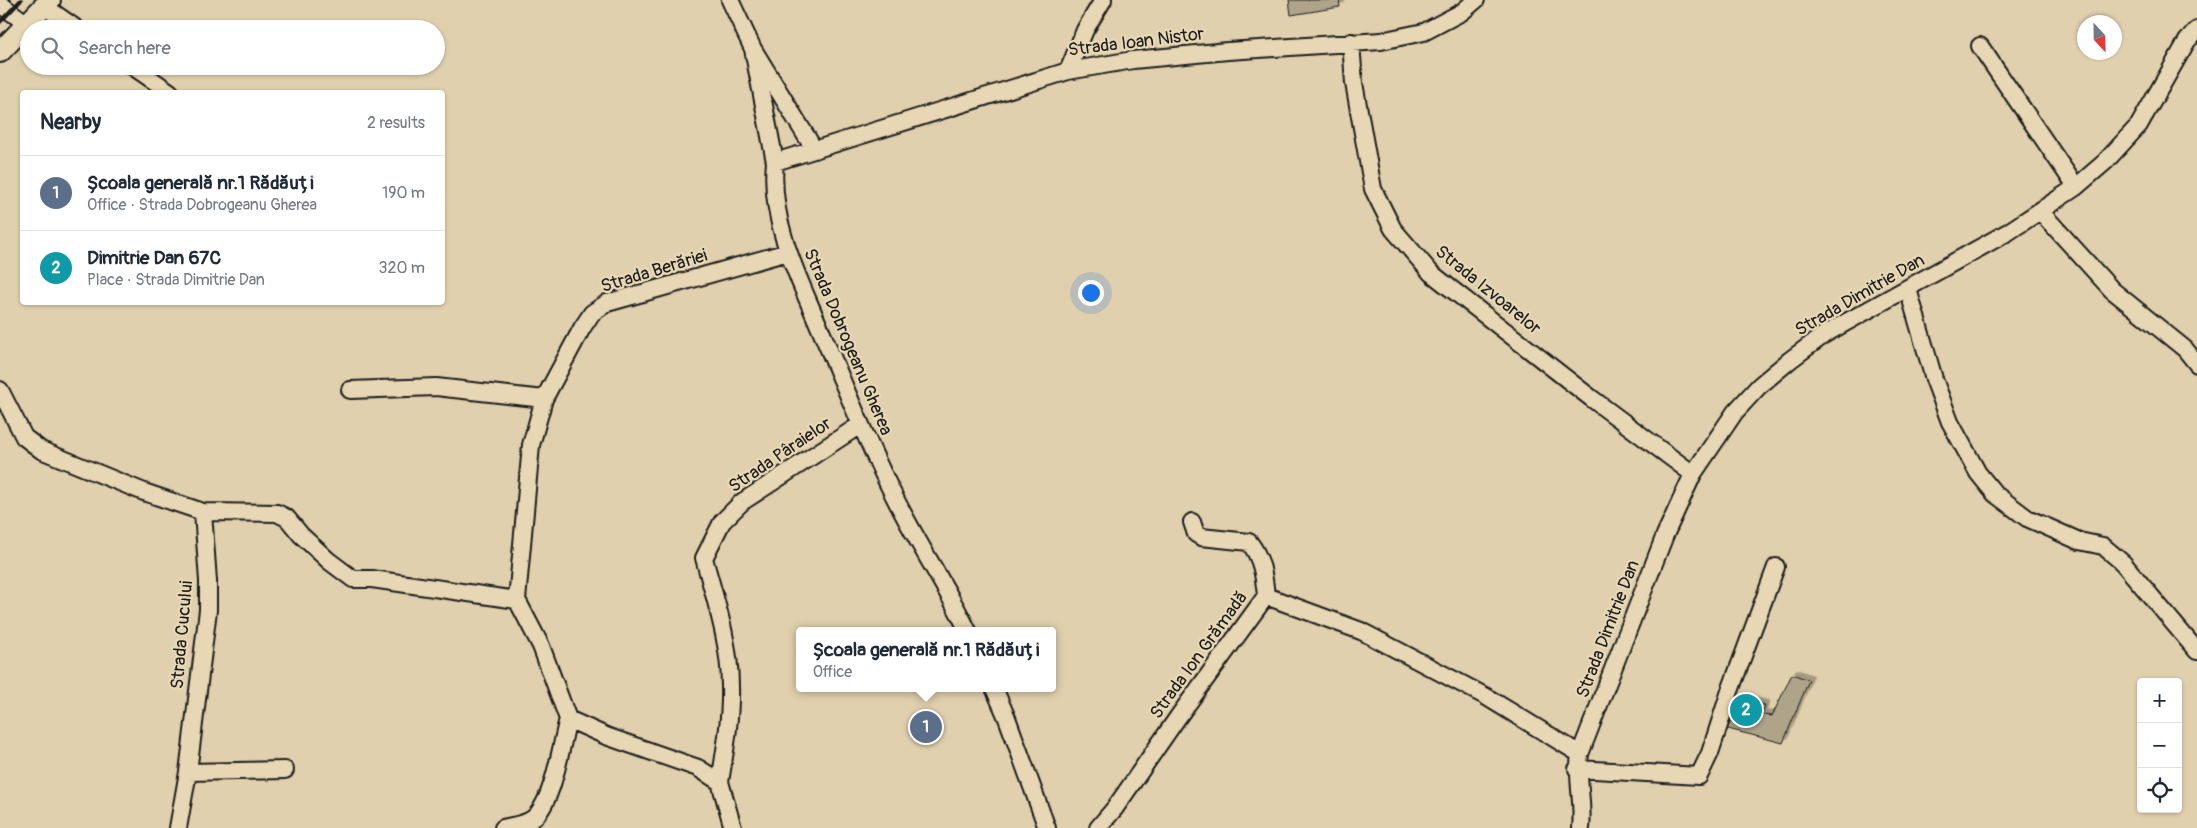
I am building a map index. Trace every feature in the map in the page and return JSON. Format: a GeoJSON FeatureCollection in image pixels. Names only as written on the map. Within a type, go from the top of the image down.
{"type":"FeatureCollection","features":[{"type":"Feature","properties":{"kind":"main road"},"geometry":{"type":"LineString","coordinates":[[31,20],[47,3]]}},
{"type":"Feature","properties":{"kind":"main road"},"geometry":{"type":"LineString","coordinates":[[0,52],[20,31]]}},
{"type":"Feature","properties":{"kind":"street","name":"Strada Dobrogeanu Gherea"},"geometry":{"type":"LineString","coordinates":[[730,0],[753,49],[814,149]]}},
{"type":"Feature","properties":{"kind":"street"},"geometry":{"type":"LineString","coordinates":[[1068,70],[1085,30],[1103,0]]}},
{"type":"Feature","properties":{"kind":"street","name":"Strada Ioan Nistor"},"geometry":{"type":"LineString","coordinates":[[775,162],[1068,70],[1134,60],[1382,41],[1424,32],[1462,12],[1476,0]]}},
{"type":"Feature","properties":{"kind":"street"},"geometry":{"type":"LineString","coordinates":[[47,3],[67,20]]}},
{"type":"Feature","properties":{"kind":"street"},"geometry":{"type":"LineString","coordinates":[[0,4],[22,20]]}},
{"type":"Feature","properties":{"kind":"street","name":"Strada Dimitrie Dan"},"geometry":{"type":"LineString","coordinates":[[1581,828],[1583,815],[1579,762],[1665,535],[1693,474],[1735,412],[1774,373],[1825,334],[2008,232],[2076,186],[2111,157],[2139,125],[2187,41],[2197,30]]}},
{"type":"Feature","properties":{"kind":"street","name":"Strada Izvoarelor"},"geometry":{"type":"LineString","coordinates":[[1350,42],[1354,83],[1373,189],[1393,229],[1431,273],[1693,474]]}},
{"type":"Feature","properties":{"kind":"street"},"geometry":{"type":"LineString","coordinates":[[1980,46],[2076,186]]}},
{"type":"Feature","properties":{"kind":"street","name":"Strada Dobrogeanu Gherea"},"geometry":{"type":"LineString","coordinates":[[753,49],[775,162],[773,181],[779,222],[788,252],[860,425],[893,494],[966,627]]}},
{"type":"Feature","properties":{"kind":"street"},"geometry":{"type":"LineString","coordinates":[[145,75],[167,90]]}},
{"type":"Feature","properties":{"kind":"street"},"geometry":{"type":"LineString","coordinates":[[2040,211],[2112,290],[2185,349],[2197,364]]}},
{"type":"Feature","properties":{"kind":"street","name":"Strada Berăriei"},"geometry":{"type":"LineString","coordinates":[[517,600],[531,445],[544,400],[582,328],[592,313],[607,303],[788,252]]}},
{"type":"Feature","properties":{"kind":"street"},"geometry":{"type":"LineString","coordinates":[[1908,289],[1934,379],[1950,422],[1978,473],[1995,494],[2027,518],[2079,541],[2103,546],[2123,564],[2197,651]]}},
{"type":"Feature","properties":{"kind":"street"},"geometry":{"type":"LineString","coordinates":[[350,390],[436,387],[544,400]]}},
{"type":"Feature","properties":{"kind":"street"},"geometry":{"type":"LineString","coordinates":[[0,390],[24,437],[41,450],[136,489],[203,512],[277,513],[287,518],[315,548],[353,579],[372,579],[517,600],[540,646],[568,719],[550,792],[539,813],[529,821],[503,828]]}},
{"type":"Feature","properties":{"kind":"street","name":"Strada Pâraielor"},"geometry":{"type":"LineString","coordinates":[[720,782],[726,744],[730,687],[728,658],[704,558],[722,522],[742,502],[860,425]]}},
{"type":"Feature","properties":{"kind":"street","name":"Strada Cucului"},"geometry":{"type":"LineString","coordinates":[[178,828],[188,772],[208,610],[203,512]]}},
{"type":"Feature","properties":{"kind":"street"},"geometry":{"type":"LineString","coordinates":[[1192,522],[1196,534],[1201,537],[1249,542],[1255,549],[1262,567],[1266,596]]}},
{"type":"Feature","properties":{"kind":"street"},"geometry":{"type":"LineString","coordinates":[[1579,762],[1699,776],[1710,753],[1730,691],[1776,567]]}},
{"type":"Feature","properties":{"kind":"street","name":"Strada Ion Grămadă"},"geometry":{"type":"LineString","coordinates":[[1098,828],[1115,808],[1266,596],[1361,631],[1484,696],[1579,762]]}},
{"type":"Feature","properties":{"kind":"street"},"geometry":{"type":"LineString","coordinates":[[996,692],[1047,828]]}},
{"type":"Feature","properties":{"kind":"street"},"geometry":{"type":"LineString","coordinates":[[568,719],[606,736],[698,768],[720,782],[733,828]]}},
{"type":"Feature","properties":{"kind":"street"},"geometry":{"type":"LineString","coordinates":[[188,772],[285,770]]}},
{"type":"Feature","properties":{"kind":"building"},"geometry":{"type":"Polygon","coordinates":[[[1289,0],[1339,0],[1340,7],[1291,15],[1289,0]]]}},
{"type":"Feature","properties":{"kind":"building"},"geometry":{"type":"Polygon","coordinates":[[[1792,674],[1809,680],[1783,743],[1724,728],[1731,699],[1765,705],[1762,715],[1772,716],[1792,674]]]}},
{"type":"Feature","properties":{"kind":"railway"},"geometry":{"type":"LineString","coordinates":[[0,22],[21,0]]}},
{"type":"Feature","properties":{"kind":"place","name":"Dimitrie Dan 67C"},"geometry":{"type":"Point","coordinates":[1746,710]}},
{"type":"Feature","properties":{"kind":"place","name":"Școala generală nr.1 Rădăuți"},"geometry":{"type":"Point","coordinates":[926,727]}}]}
